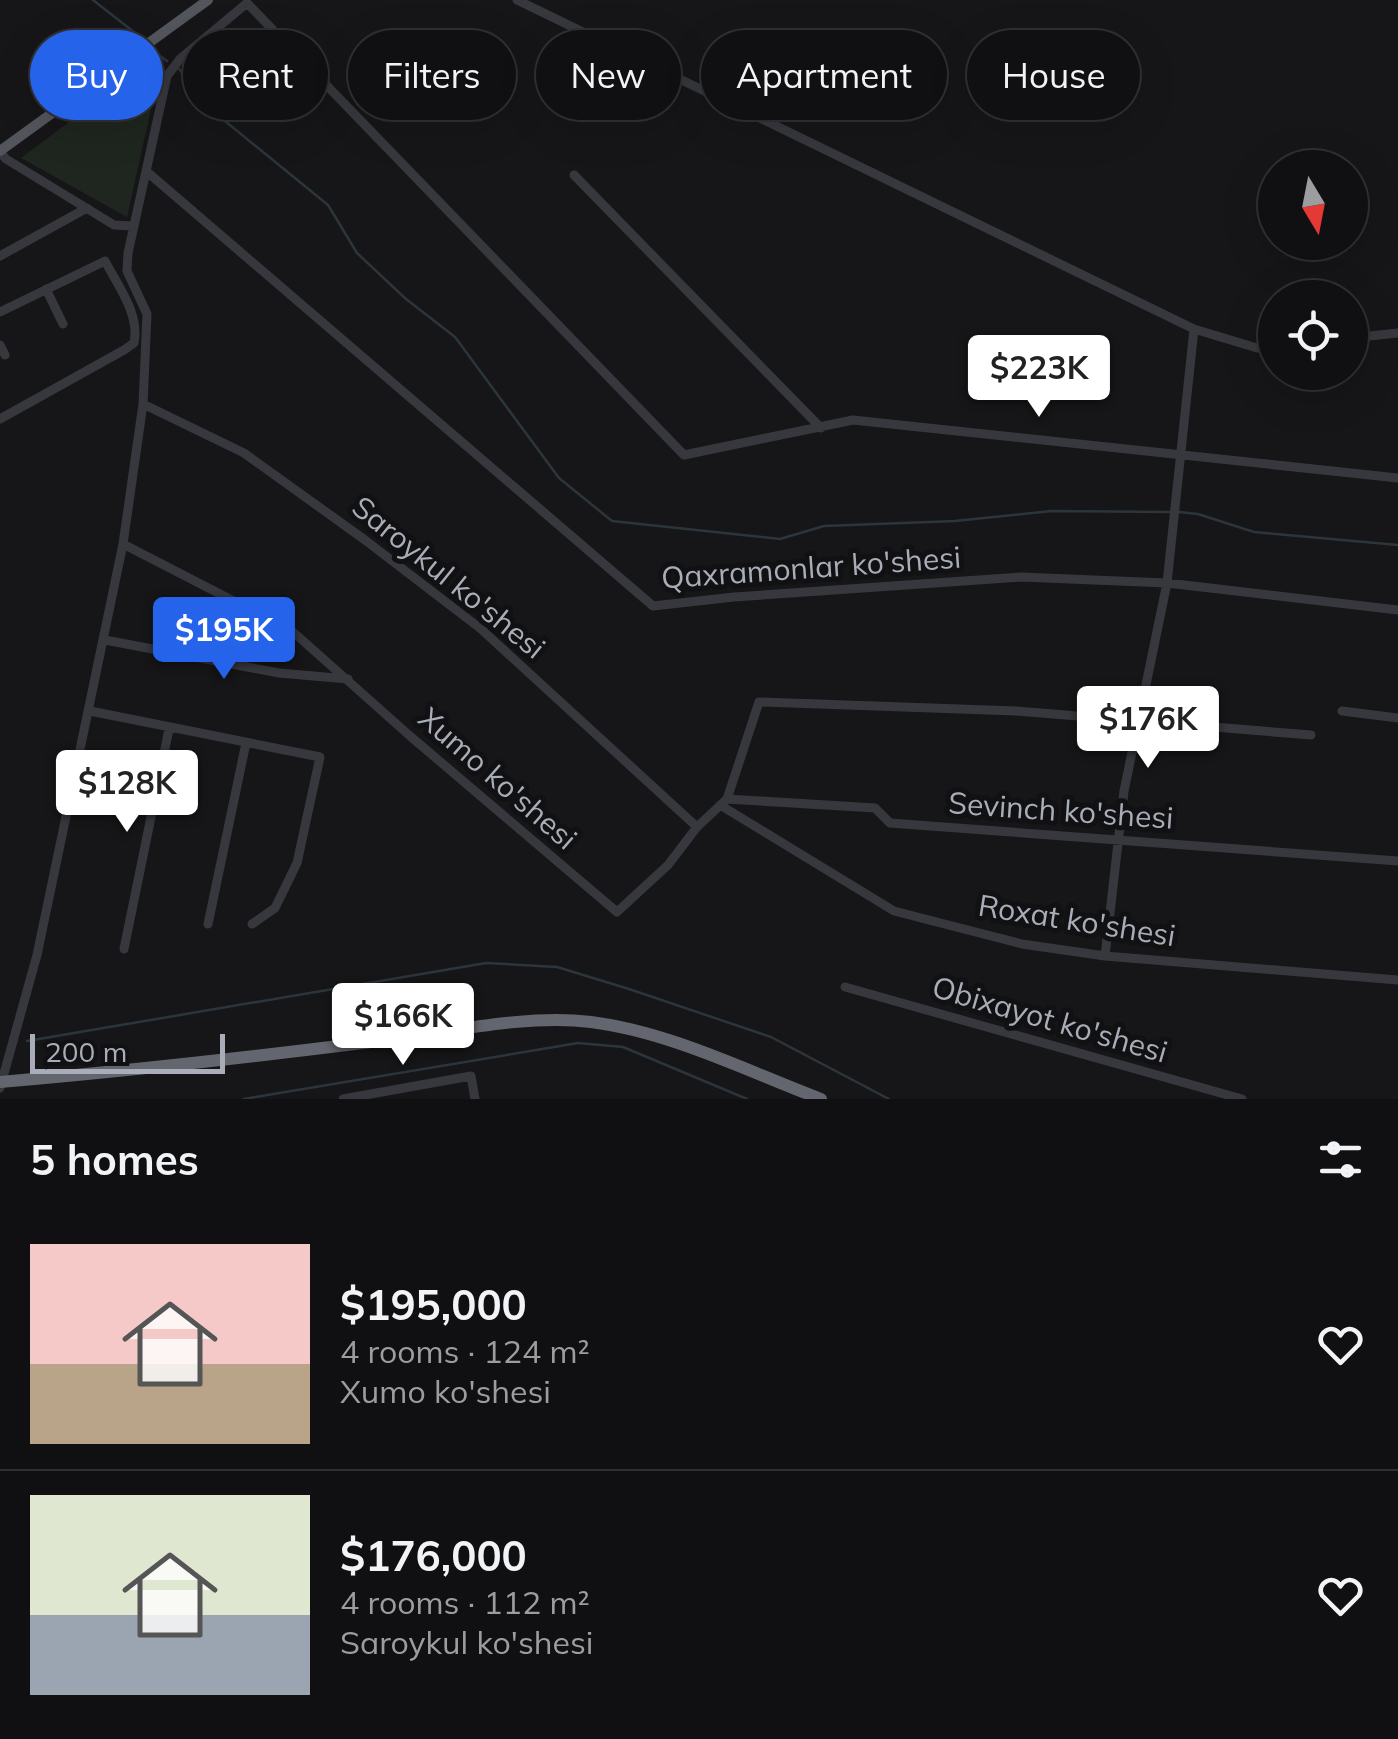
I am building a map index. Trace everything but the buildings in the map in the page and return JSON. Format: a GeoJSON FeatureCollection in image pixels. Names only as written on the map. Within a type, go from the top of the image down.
{"type":"FeatureCollection","features":[{"type":"Feature","properties":{"kind":"highway"},"geometry":{"type":"LineString","coordinates":[[1,1084],[571,1021],[608,1025],[680,1045],[822,1099]]}},
{"type":"Feature","properties":{"kind":"main road"},"geometry":{"type":"LineString","coordinates":[[0,152],[208,0]]}},
{"type":"Feature","properties":{"kind":"street"},"geometry":{"type":"LineString","coordinates":[[517,0],[1194,329],[1258,348]]}},
{"type":"Feature","properties":{"kind":"street"},"geometry":{"type":"LineString","coordinates":[[1,1084],[37,955],[123,544],[142,404],[147,314],[127,271],[132,226],[167,76],[180,59],[247,3],[684,454],[854,420],[1398,478]]}},
{"type":"Feature","properties":{"kind":"street"},"geometry":{"type":"LineString","coordinates":[[0,152],[114,224],[132,226]]}},
{"type":"Feature","properties":{"kind":"street","name":"Qaxramonlar ko'shesi"},"geometry":{"type":"LineString","coordinates":[[146,170],[653,606],[1021,577],[1167,582],[1398,610]]}},
{"type":"Feature","properties":{"kind":"street"},"geometry":{"type":"LineString","coordinates":[[574,175],[821,428]]}},
{"type":"Feature","properties":{"kind":"street"},"geometry":{"type":"LineString","coordinates":[[0,256],[87,208]]}},
{"type":"Feature","properties":{"kind":"street"},"geometry":{"type":"LineString","coordinates":[[0,312],[105,260],[133,316],[136,332],[134,343],[1,416]]}},
{"type":"Feature","properties":{"kind":"street"},"geometry":{"type":"LineString","coordinates":[[46,289],[63,324]]}},
{"type":"Feature","properties":{"kind":"street"},"geometry":{"type":"LineString","coordinates":[[1105,956],[1118,838],[1167,582],[1194,329]]}},
{"type":"Feature","properties":{"kind":"street"},"geometry":{"type":"LineString","coordinates":[[1368,336],[1398,333]]}},
{"type":"Feature","properties":{"kind":"street"},"geometry":{"type":"LineString","coordinates":[[0,345],[6,355]]}},
{"type":"Feature","properties":{"kind":"street","name":"Saroykul ko'shesi"},"geometry":{"type":"LineString","coordinates":[[142,404],[244,453],[380,551],[481,629],[696,826]]}},
{"type":"Feature","properties":{"kind":"street","name":"Xumo ko'shesi"},"geometry":{"type":"LineString","coordinates":[[123,544],[292,631],[617,912],[668,866],[696,826]]}},
{"type":"Feature","properties":{"kind":"street"},"geometry":{"type":"LineString","coordinates":[[105,640],[280,673],[350,680]]}},
{"type":"Feature","properties":{"kind":"street"},"geometry":{"type":"LineString","coordinates":[[696,826],[724,802],[759,702],[1016,711],[1311,734]]}},
{"type":"Feature","properties":{"kind":"street"},"geometry":{"type":"LineString","coordinates":[[90,711],[320,757],[297,863],[276,908],[252,924]]}},
{"type":"Feature","properties":{"kind":"street"},"geometry":{"type":"LineString","coordinates":[[1342,711],[1398,718]]}},
{"type":"Feature","properties":{"kind":"street"},"geometry":{"type":"LineString","coordinates":[[124,948],[169,729]]}},
{"type":"Feature","properties":{"kind":"street"},"geometry":{"type":"LineString","coordinates":[[208,924],[246,742]]}},
{"type":"Feature","properties":{"kind":"street","name":"Sevinch ko'shesi"},"geometry":{"type":"LineString","coordinates":[[724,802],[875,808],[890,823],[1398,861]]}},
{"type":"Feature","properties":{"kind":"street","name":"Roxat ko'shesi"},"geometry":{"type":"LineString","coordinates":[[724,802],[894,910],[1022,944],[1105,956],[1398,980]]}},
{"type":"Feature","properties":{"kind":"street","name":"Obixayot ko'shesi"},"geometry":{"type":"LineString","coordinates":[[845,987],[1242,1099]]}},
{"type":"Feature","properties":{"kind":"street"},"geometry":{"type":"LineString","coordinates":[[342,1099],[471,1076],[475,1099]]}},
{"type":"Feature","properties":{"kind":"shaded area"},"geometry":{"type":"Polygon","coordinates":[[[72,120],[149,120],[127,217],[21,158],[72,120]]]}},
{"type":"Feature","properties":{"kind":"waterway"},"geometry":{"type":"LineString","coordinates":[[93,0],[131,30]]}},
{"type":"Feature","properties":{"kind":"waterway"},"geometry":{"type":"LineString","coordinates":[[163,58],[167,61]]}},
{"type":"Feature","properties":{"kind":"waterway"},"geometry":{"type":"LineString","coordinates":[[179,69],[220,117],[328,205],[357,253],[406,299],[455,337],[559,478],[612,521],[780,539],[824,526],[955,521],[1051,511],[1169,512]]}},
{"type":"Feature","properties":{"kind":"waterway"},"geometry":{"type":"LineString","coordinates":[[1179,512],[1254,532],[1398,545]]}},
{"type":"Feature","properties":{"kind":"waterway"},"geometry":{"type":"LineString","coordinates":[[27,1041],[486,963],[557,967],[771,1037],[889,1099]]}},
{"type":"Feature","properties":{"kind":"waterway"},"geometry":{"type":"LineString","coordinates":[[244,1099],[578,1043],[623,1047],[747,1099]]}}]}
